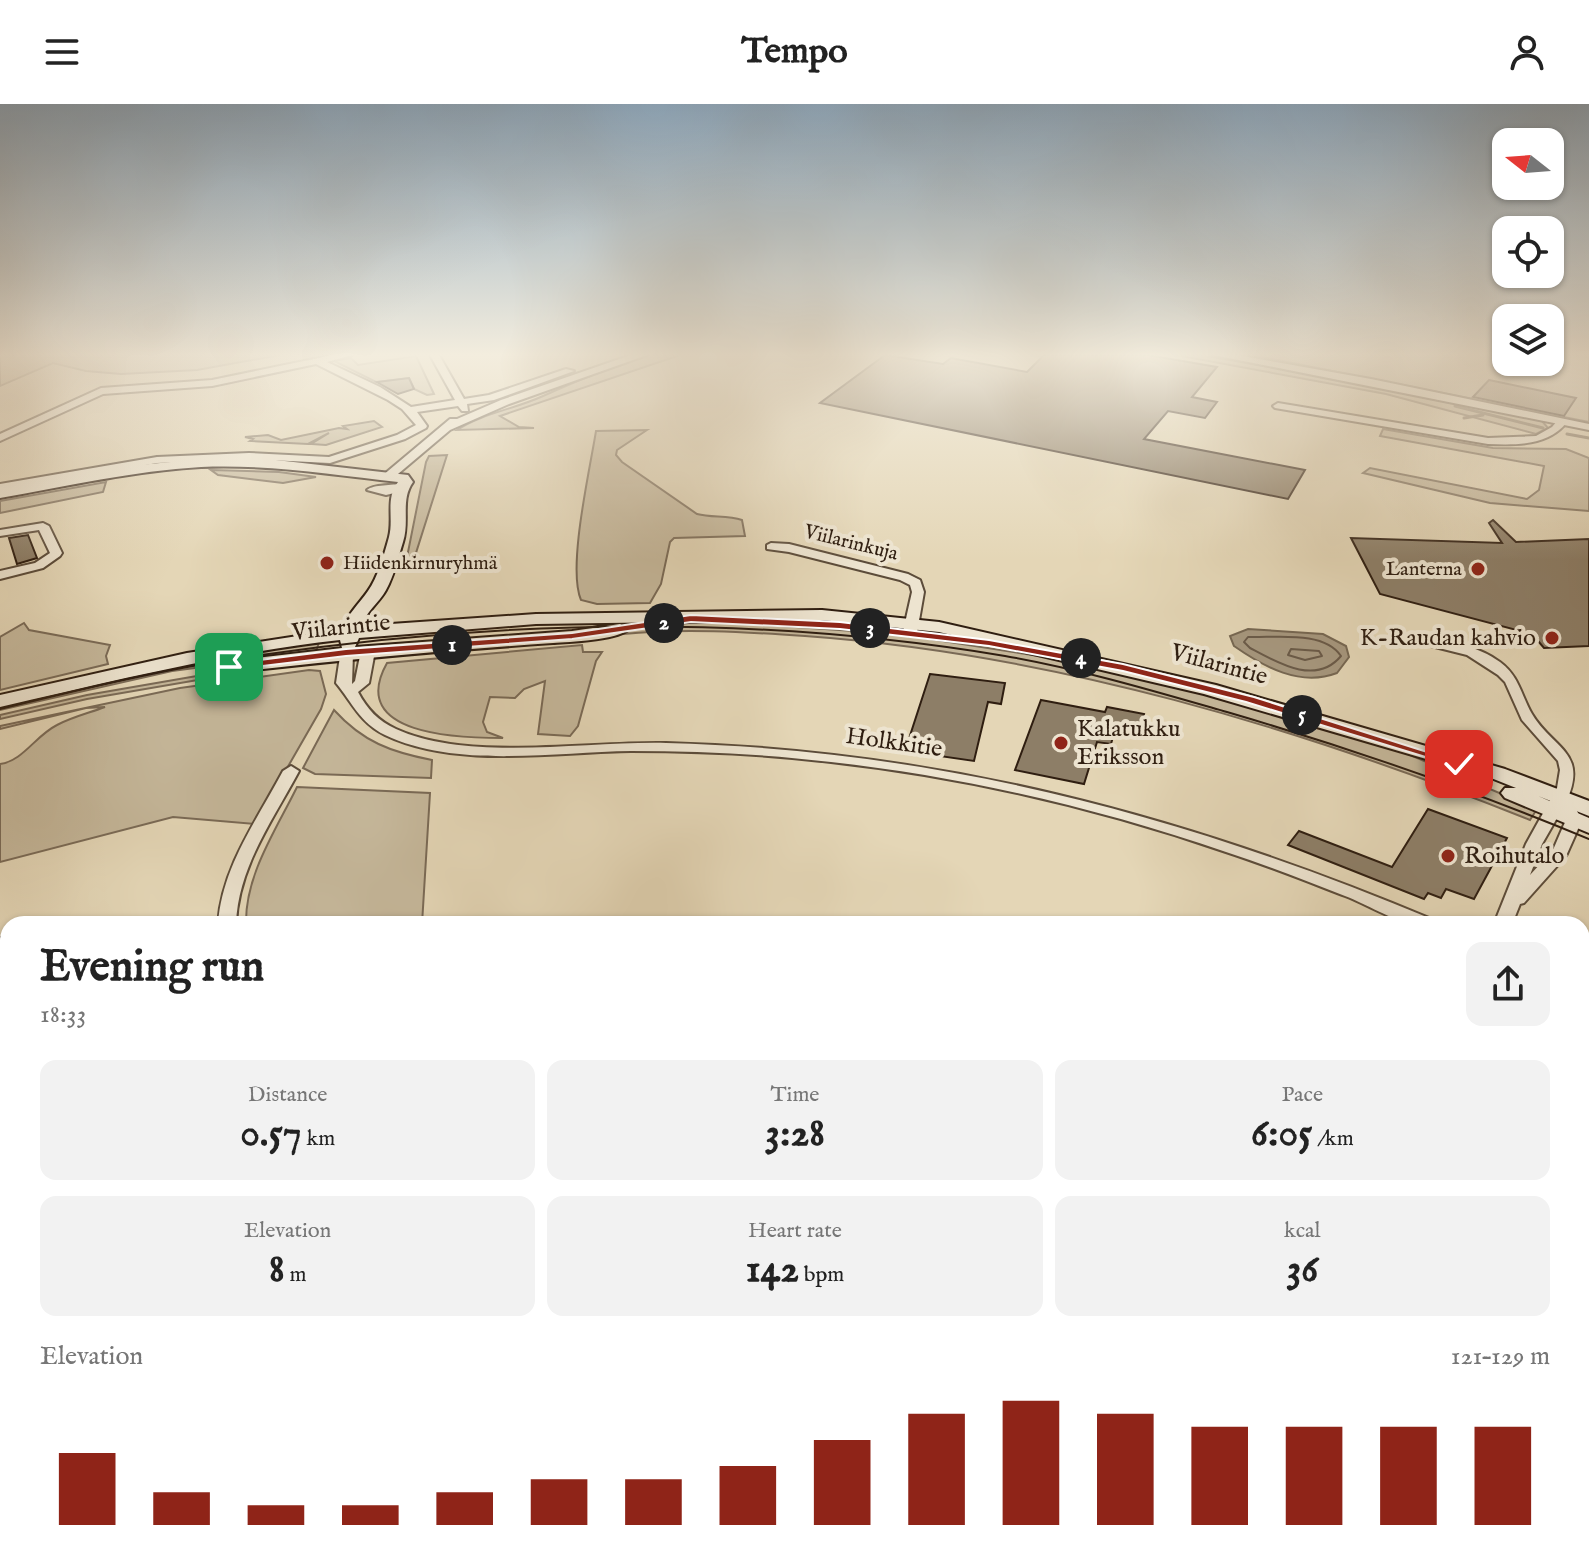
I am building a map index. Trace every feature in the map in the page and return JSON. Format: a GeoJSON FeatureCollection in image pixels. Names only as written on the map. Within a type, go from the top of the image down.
{"type":"FeatureCollection","features":[{"type":"Feature","properties":{"kind":"main road"},"geometry":{"type":"LineString","coordinates":[[0,493],[129,470],[202,463],[267,463],[404,484]]}},
{"type":"Feature","properties":{"kind":"main road"},"geometry":{"type":"LineString","coordinates":[[377,482],[396,513]]}},
{"type":"Feature","properties":{"kind":"main road"},"geometry":{"type":"LineString","coordinates":[[346,653],[358,614],[378,590],[398,533],[398,492],[404,484]]}},
{"type":"Feature","properties":{"kind":"main road"},"geometry":{"type":"LineString","coordinates":[[368,651],[380,604],[378,590]]}},
{"type":"Feature","properties":{"kind":"main road","name":"Viilarintie"},"geometry":{"type":"LineString","coordinates":[[0,701],[187,659],[351,632],[536,619],[723,618],[783,613],[912,628],[1056,653],[1236,696],[1459,764],[1475,777],[1557,803],[1584,818]]}},
{"type":"Feature","properties":{"kind":"main road","name":"Viilarintie"},"geometry":{"type":"LineString","coordinates":[[0,713],[172,676],[346,653],[572,636],[691,618]]}},
{"type":"Feature","properties":{"kind":"street"},"geometry":{"type":"LineString","coordinates":[[0,438],[33,423]]}},
{"type":"Feature","properties":{"kind":"street"},"geometry":{"type":"LineString","coordinates":[[0,487],[157,460],[229,456],[330,460],[417,430],[422,423]]}},
{"type":"Feature","properties":{"kind":"street"},"geometry":{"type":"LineString","coordinates":[[377,482],[455,423]]}},
{"type":"Feature","properties":{"kind":"street"},"geometry":{"type":"LineString","coordinates":[[1381,423],[1488,441],[1517,441],[1544,436],[1561,423]]}},
{"type":"Feature","properties":{"kind":"street"},"geometry":{"type":"LineString","coordinates":[[1568,423],[1589,427]]}},
{"type":"Feature","properties":{"kind":"street"},"geometry":{"type":"LineString","coordinates":[[404,484],[410,458]]}},
{"type":"Feature","properties":{"kind":"street"},"geometry":{"type":"LineString","coordinates":[[0,533],[43,526],[56,553],[51,561],[44,564],[0,575]]}},
{"type":"Feature","properties":{"kind":"street","name":"Viilarinkuja"},"geometry":{"type":"LineString","coordinates":[[771,547],[789,548],[904,577],[916,583],[918,592],[912,628]]}},
{"type":"Feature","properties":{"kind":"street"},"geometry":{"type":"LineString","coordinates":[[1424,640],[1462,649],[1486,660],[1510,679],[1528,719],[1560,752],[1567,767],[1568,778],[1533,847],[1507,916]]}},
{"type":"Feature","properties":{"kind":"street"},"geometry":{"type":"LineString","coordinates":[[352,690],[362,683],[368,651]]}},
{"type":"Feature","properties":{"kind":"street","name":"Holkkitie"},"geometry":{"type":"LineString","coordinates":[[346,653],[343,683],[352,690],[358,706],[379,726],[403,738],[434,745],[774,752],[885,764],[1030,790],[1121,813],[1224,844],[1339,886],[1409,916]]}},
{"type":"Feature","properties":{"kind":"street"},"geometry":{"type":"LineString","coordinates":[[226,916],[233,887],[291,771]]}},
{"type":"Feature","properties":{"kind":"street"},"geometry":{"type":"LineString","coordinates":[[1511,906],[1560,852],[1584,818]]}},
{"type":"Feature","properties":{"kind":"shaded area"},"geometry":{"type":"Polygon","coordinates":[[[377,423],[382,427],[326,445],[311,444],[329,433],[308,444],[250,441],[253,439],[245,437],[268,435],[281,440],[347,429],[343,426],[377,423]]]}},
{"type":"Feature","properties":{"kind":"shaded area"},"geometry":{"type":"Polygon","coordinates":[[[469,423],[512,423],[534,428],[457,430],[469,423]]]}},
{"type":"Feature","properties":{"kind":"shaded area"},"geometry":{"type":"Polygon","coordinates":[[[1495,423],[1544,423],[1548,428],[1536,434],[1495,423]]]}},
{"type":"Feature","properties":{"kind":"shaded area"},"geometry":{"type":"Polygon","coordinates":[[[1383,429],[1493,448],[1566,449],[1589,458],[1589,511],[1490,503],[1363,473],[1370,468],[1527,499],[1539,490],[1544,466],[1380,436],[1383,429]]]}},
{"type":"Feature","properties":{"kind":"shaded area"},"geometry":{"type":"Polygon","coordinates":[[[647,430],[617,450],[616,455],[622,462],[697,514],[742,520],[745,536],[674,538],[670,542],[661,584],[650,603],[597,604],[581,600],[577,585],[578,542],[596,431],[647,430]]]}},
{"type":"Feature","properties":{"kind":"shaded area"},"geometry":{"type":"Polygon","coordinates":[[[447,455],[415,556],[407,557],[426,462],[429,456],[447,455]]]}},
{"type":"Feature","properties":{"kind":"shaded area"},"geometry":{"type":"Polygon","coordinates":[[[211,470],[279,472],[316,477],[283,483],[218,475],[211,470]]]}},
{"type":"Feature","properties":{"kind":"shaded area"},"geometry":{"type":"Polygon","coordinates":[[[106,482],[103,492],[0,513],[0,501],[106,482]]]}},
{"type":"Feature","properties":{"kind":"shaded area"},"geometry":{"type":"Polygon","coordinates":[[[708,621],[898,634],[1077,662],[1172,684],[1396,749],[1537,809],[1530,820],[1442,786],[1264,726],[1174,700],[991,659],[898,645],[805,636],[691,631],[623,634],[622,630],[708,621]]]}},
{"type":"Feature","properties":{"kind":"shaded area"},"geometry":{"type":"Polygon","coordinates":[[[24,623],[29,630],[110,645],[106,656],[108,664],[0,690],[0,637],[24,623]]]}},
{"type":"Feature","properties":{"kind":"shaded area"},"geometry":{"type":"Polygon","coordinates":[[[319,642],[316,652],[172,671],[0,710],[0,702],[123,673],[319,642]]]}},
{"type":"Feature","properties":{"kind":"shaded area"},"geometry":{"type":"Polygon","coordinates":[[[582,645],[583,652],[602,652],[596,661],[578,726],[570,736],[538,734],[545,681],[524,689],[515,698],[490,697],[483,722],[487,732],[503,738],[461,737],[414,728],[395,719],[382,706],[378,687],[387,663],[582,645]]]}},
{"type":"Feature","properties":{"kind":"shaded area"},"geometry":{"type":"Polygon","coordinates":[[[243,668],[268,668],[87,699],[0,719],[0,715],[87,695],[243,668]]]}},
{"type":"Feature","properties":{"kind":"shaded area"},"geometry":{"type":"Polygon","coordinates":[[[320,671],[326,694],[321,709],[255,824],[173,817],[0,862],[0,764],[16,758],[57,725],[105,707],[86,708],[0,729],[0,726],[180,688],[320,671]]]}},
{"type":"Feature","properties":{"kind":"shaded area"},"geometry":{"type":"Polygon","coordinates":[[[334,710],[378,744],[432,760],[431,778],[315,774],[303,768],[334,710]]]}},
{"type":"Feature","properties":{"kind":"shaded area"},"geometry":{"type":"Polygon","coordinates":[[[297,787],[430,793],[422,916],[246,916],[256,870],[297,787]]]}},
{"type":"Feature","properties":{"kind":"water"},"geometry":{"type":"Polygon","coordinates":[[[1248,629],[1323,634],[1346,646],[1349,657],[1337,673],[1323,677],[1283,673],[1234,646],[1230,636],[1248,629]]]}},
{"type":"Feature","properties":{"kind":"building"},"geometry":{"type":"Polygon","coordinates":[[[918,423],[1158,423],[1144,439],[1305,470],[1288,499],[918,423]]]}},
{"type":"Feature","properties":{"kind":"building","name":"Lanterna"},"geometry":{"type":"Polygon","coordinates":[[[1493,520],[1516,542],[1589,539],[1589,646],[1544,648],[1532,634],[1380,594],[1351,538],[1502,543],[1489,523],[1493,520]]]}},
{"type":"Feature","properties":{"kind":"building"},"geometry":{"type":"Polygon","coordinates":[[[28,535],[37,558],[17,564],[9,538],[28,535]]]}},
{"type":"Feature","properties":{"kind":"building"},"geometry":{"type":"Polygon","coordinates":[[[930,674],[1005,683],[1001,704],[988,702],[974,761],[905,751],[930,674]]]}},
{"type":"Feature","properties":{"kind":"building","name":"Kalatukku Eriksson"},"geometry":{"type":"Polygon","coordinates":[[[1041,700],[1105,712],[1107,707],[1144,714],[1140,728],[1117,723],[1111,744],[1097,742],[1084,784],[1015,770],[1041,700]]]}},
{"type":"Feature","properties":{"kind":"building","name":"Roihutalo"},"geometry":{"type":"Polygon","coordinates":[[[1428,809],[1507,838],[1474,899],[1446,889],[1441,898],[1428,893],[1424,899],[1288,845],[1299,831],[1392,867],[1428,809]]]}},
{"type":"Feature","properties":{"kind":"waterway"},"geometry":{"type":"LineString","coordinates":[[1524,423],[1543,428]]}},
{"type":"Feature","properties":{"kind":"waterway"},"geometry":{"type":"LineString","coordinates":[[1567,434],[1589,438]]}},
{"type":"Feature","properties":{"kind":"tram line"},"geometry":{"type":"LineString","coordinates":[[0,709],[217,662],[342,644],[437,635],[626,626],[816,633],[911,642],[1005,656],[1117,681],[1364,755],[1589,839]]}},
{"type":"Feature","properties":{"kind":"place","name":"Hiidenkirnuryhmä"},"geometry":{"type":"Point","coordinates":[327,563]}},
{"type":"Feature","properties":{"kind":"place","name":"Lanterna"},"geometry":{"type":"Point","coordinates":[1478,569]}},
{"type":"Feature","properties":{"kind":"place","name":"K-Raudan kahvio"},"geometry":{"type":"Point","coordinates":[1552,638]}},
{"type":"Feature","properties":{"kind":"place","name":"Kalatukku Eriksson"},"geometry":{"type":"Point","coordinates":[1061,743]}},
{"type":"Feature","properties":{"kind":"place","name":"Roihutalo"},"geometry":{"type":"Point","coordinates":[1448,856]}},
{"type":"Feature","properties":{"kind":"route"},"geometry":{"type":"LineString","coordinates":[[229,667],[346,653],[572,636],[691,618],[840,626],[989,643],[1123,667],[1250,700],[1459,764]]}}]}
